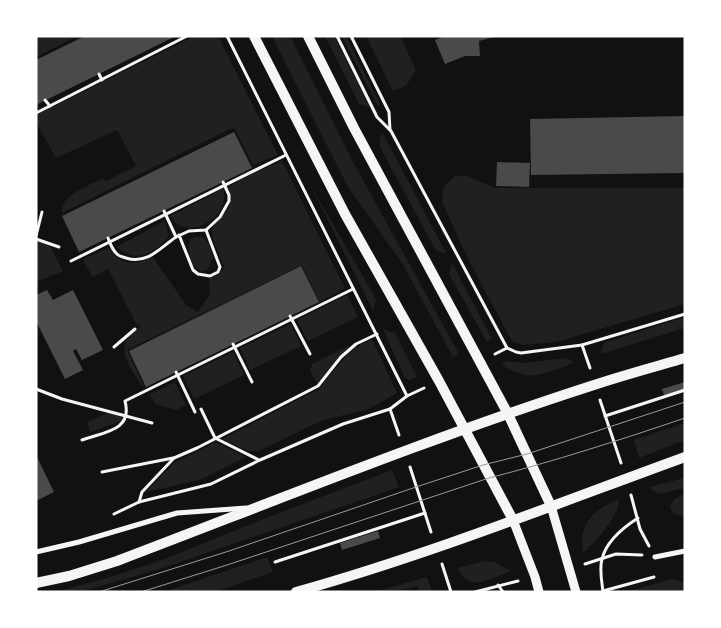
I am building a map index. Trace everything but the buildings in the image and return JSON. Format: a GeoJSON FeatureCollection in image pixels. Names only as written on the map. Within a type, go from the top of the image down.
{"type":"FeatureCollection","features":[{"type":"Feature","properties":{"kind":"main road"},"geometry":{"type":"LineString","coordinates":[[254,36],[345,214],[439,381],[513,520]]}},
{"type":"Feature","properties":{"kind":"main road"},"geometry":{"type":"LineString","coordinates":[[308,36],[354,128],[508,414],[551,506]]}},
{"type":"Feature","properties":{"kind":"main road"},"geometry":{"type":"LineString","coordinates":[[36,583],[69,576],[117,561],[464,429],[595,384],[685,358]]}},
{"type":"Feature","properties":{"kind":"main road"},"geometry":{"type":"LineString","coordinates":[[296,592],[336,581],[513,520],[685,457]]}},
{"type":"Feature","properties":{"kind":"street"},"geometry":{"type":"LineString","coordinates":[[551,506],[576,592]]}},
{"type":"Feature","properties":{"kind":"street"},"geometry":{"type":"LineString","coordinates":[[36,552],[79,542],[177,513],[259,508]]}},
{"type":"Feature","properties":{"kind":"street"},"geometry":{"type":"LineString","coordinates":[[513,520],[539,592]]}},
{"type":"Feature","properties":{"kind":"street"},"geometry":{"type":"LineString","coordinates":[[655,557],[685,551]]}},
{"type":"Feature","properties":{"kind":"path"},"geometry":{"type":"LineString","coordinates":[[36,113],[186,36]]}},
{"type":"Feature","properties":{"kind":"path"},"geometry":{"type":"LineString","coordinates":[[227,36],[407,396]]}},
{"type":"Feature","properties":{"kind":"path"},"geometry":{"type":"LineString","coordinates":[[337,36],[378,117],[390,131],[507,348],[516,352],[528,352],[582,345],[685,314]]}},
{"type":"Feature","properties":{"kind":"path"},"geometry":{"type":"LineString","coordinates":[[351,36],[389,112],[390,131]]}},
{"type":"Feature","properties":{"kind":"path"},"geometry":{"type":"LineString","coordinates":[[155,46],[158,51]]}},
{"type":"Feature","properties":{"kind":"path"},"geometry":{"type":"LineString","coordinates":[[99,74],[102,80]]}},
{"type":"Feature","properties":{"kind":"path"},"geometry":{"type":"LineString","coordinates":[[45,100],[50,106]]}},
{"type":"Feature","properties":{"kind":"path"},"geometry":{"type":"LineString","coordinates":[[71,261],[165,212],[286,155]]}},
{"type":"Feature","properties":{"kind":"path"},"geometry":{"type":"LineString","coordinates":[[108,238],[115,252],[121,257],[136,261],[143,260],[178,236],[190,231],[206,230],[220,217],[227,206],[229,195],[224,184]]}},
{"type":"Feature","properties":{"kind":"path"},"geometry":{"type":"LineString","coordinates":[[36,236],[42,212]]}},
{"type":"Feature","properties":{"kind":"path"},"geometry":{"type":"LineString","coordinates":[[165,212],[193,270],[203,276],[210,276],[218,272],[220,267],[206,230]]}},
{"type":"Feature","properties":{"kind":"path"},"geometry":{"type":"LineString","coordinates":[[36,239],[59,246]]}},
{"type":"Feature","properties":{"kind":"path"},"geometry":{"type":"LineString","coordinates":[[82,440],[117,428],[123,424],[128,410],[125,401],[233,346],[353,289]]}},
{"type":"Feature","properties":{"kind":"path"},"geometry":{"type":"LineString","coordinates":[[291,318],[310,354]]}},
{"type":"Feature","properties":{"kind":"path"},"geometry":{"type":"LineString","coordinates":[[114,347],[135,329]]}},
{"type":"Feature","properties":{"kind":"path"},"geometry":{"type":"LineString","coordinates":[[102,472],[174,458],[215,438],[318,386],[341,357],[356,344],[377,334]]}},
{"type":"Feature","properties":{"kind":"path"},"geometry":{"type":"LineString","coordinates":[[582,345],[621,464]]}},
{"type":"Feature","properties":{"kind":"path"},"geometry":{"type":"LineString","coordinates":[[233,346],[252,382]]}},
{"type":"Feature","properties":{"kind":"path"},"geometry":{"type":"LineString","coordinates":[[480,362],[507,348]]}},
{"type":"Feature","properties":{"kind":"path"},"geometry":{"type":"LineString","coordinates":[[176,374],[195,412]]}},
{"type":"Feature","properties":{"kind":"path"},"geometry":{"type":"LineString","coordinates":[[106,516],[124,510],[139,502],[211,484],[260,460],[343,424],[390,409],[407,396],[439,381]]}},
{"type":"Feature","properties":{"kind":"path"},"geometry":{"type":"LineString","coordinates":[[36,389],[62,399],[152,424]]}},
{"type":"Feature","properties":{"kind":"path"},"geometry":{"type":"LineString","coordinates":[[605,416],[685,390]]}},
{"type":"Feature","properties":{"kind":"path"},"geometry":{"type":"LineString","coordinates":[[390,409],[397,428]]}},
{"type":"Feature","properties":{"kind":"path"},"geometry":{"type":"LineString","coordinates":[[201,410],[215,438],[260,460]]}},
{"type":"Feature","properties":{"kind":"path"},"geometry":{"type":"LineString","coordinates":[[139,502],[142,492],[174,458]]}},
{"type":"Feature","properties":{"kind":"path"},"geometry":{"type":"LineString","coordinates":[[409,466],[428,522]]}},
{"type":"Feature","properties":{"kind":"path"},"geometry":{"type":"LineString","coordinates":[[630,493],[640,529],[655,557]]}},
{"type":"Feature","properties":{"kind":"path"},"geometry":{"type":"LineString","coordinates":[[275,562],[425,513]]}},
{"type":"Feature","properties":{"kind":"path"},"geometry":{"type":"LineString","coordinates":[[638,518],[626,526],[608,546],[602,560],[603,591],[654,578]]}},
{"type":"Feature","properties":{"kind":"path"},"geometry":{"type":"LineString","coordinates":[[602,560],[616,554],[655,557]]}},
{"type":"Feature","properties":{"kind":"path"},"geometry":{"type":"LineString","coordinates":[[443,569],[451,592]]}},
{"type":"Feature","properties":{"kind":"path"},"geometry":{"type":"LineString","coordinates":[[498,585],[503,592]]}},
{"type":"Feature","properties":{"kind":"shaded area"},"geometry":{"type":"Polygon","coordinates":[[[36,36],[77,36],[36,57],[36,36]]]}},
{"type":"Feature","properties":{"kind":"shaded area"},"geometry":{"type":"Polygon","coordinates":[[[195,36],[218,36],[278,155],[253,165],[234,127],[62,213],[65,201],[77,191],[104,178],[106,181],[136,166],[117,130],[56,158],[36,122],[36,115],[195,36]]]}},
{"type":"Feature","properties":{"kind":"shaded area"},"geometry":{"type":"Polygon","coordinates":[[[272,36],[290,36],[352,160],[459,354],[453,357],[402,263],[348,187],[272,36]]]}},
{"type":"Feature","properties":{"kind":"shaded area"},"geometry":{"type":"Polygon","coordinates":[[[325,36],[334,36],[370,108],[359,104],[325,36]]]}},
{"type":"Feature","properties":{"kind":"shaded area"},"geometry":{"type":"Polygon","coordinates":[[[342,36],[346,36],[380,104],[378,107],[342,36]]]}},
{"type":"Feature","properties":{"kind":"shaded area"},"geometry":{"type":"Polygon","coordinates":[[[366,36],[400,36],[416,70],[406,86],[393,91],[366,36]]]}},
{"type":"Feature","properties":{"kind":"shaded area"},"geometry":{"type":"Polygon","coordinates":[[[382,132],[446,253],[436,251],[380,147],[382,132]]]}},
{"type":"Feature","properties":{"kind":"shaded area"},"geometry":{"type":"Polygon","coordinates":[[[282,161],[345,288],[320,302],[302,265],[127,350],[144,386],[141,385],[130,368],[124,349],[129,337],[141,326],[137,325],[108,269],[93,277],[84,263],[84,259],[110,247],[114,254],[124,261],[135,263],[153,257],[186,305],[198,312],[210,294],[209,279],[221,272],[224,267],[213,239],[212,230],[231,202],[228,187],[282,161]]]}},
{"type":"Feature","properties":{"kind":"shaded area"},"geometry":{"type":"Polygon","coordinates":[[[455,176],[468,176],[495,188],[685,188],[685,304],[556,342],[523,345],[512,341],[468,259],[442,202],[443,188],[455,176]]]}},
{"type":"Feature","properties":{"kind":"shaded area"},"geometry":{"type":"Polygon","coordinates":[[[310,184],[376,299],[373,311],[310,184]]]}},
{"type":"Feature","properties":{"kind":"shaded area"},"geometry":{"type":"Polygon","coordinates":[[[223,189],[224,200],[221,209],[206,224],[186,227],[177,224],[170,216],[223,189]]]}},
{"type":"Feature","properties":{"kind":"shaded area"},"geometry":{"type":"Polygon","coordinates":[[[164,221],[168,237],[150,252],[137,256],[124,252],[117,247],[164,221]]]}},
{"type":"Feature","properties":{"kind":"shaded area"},"geometry":{"type":"Polygon","coordinates":[[[203,237],[209,244],[213,258],[207,270],[201,271],[197,269],[190,258],[190,239],[203,237]]]}},
{"type":"Feature","properties":{"kind":"shaded area"},"geometry":{"type":"Polygon","coordinates":[[[36,241],[50,246],[63,271],[36,282],[36,241]]]}},
{"type":"Feature","properties":{"kind":"shaded area"},"geometry":{"type":"Polygon","coordinates":[[[452,263],[492,339],[487,342],[449,274],[452,263]]]}},
{"type":"Feature","properties":{"kind":"shaded area"},"geometry":{"type":"Polygon","coordinates":[[[347,295],[358,317],[308,341],[297,320],[347,295]]]}},
{"type":"Feature","properties":{"kind":"shaded area"},"geometry":{"type":"Polygon","coordinates":[[[685,317],[685,328],[601,354],[602,347],[606,342],[685,317]]]}},
{"type":"Feature","properties":{"kind":"shaded area"},"geometry":{"type":"Polygon","coordinates":[[[291,324],[301,346],[250,370],[240,348],[291,324]]]}},
{"type":"Feature","properties":{"kind":"shaded area"},"geometry":{"type":"Polygon","coordinates":[[[383,329],[395,333],[417,377],[410,380],[405,378],[383,329]]]}},
{"type":"Feature","properties":{"kind":"shaded area"},"geometry":{"type":"Polygon","coordinates":[[[370,340],[373,341],[397,393],[369,409],[323,420],[259,451],[249,451],[222,439],[319,389],[346,356],[355,348],[370,340]]]}},
{"type":"Feature","properties":{"kind":"shaded area"},"geometry":{"type":"Polygon","coordinates":[[[350,345],[317,383],[310,371],[312,364],[350,345]]]}},
{"type":"Feature","properties":{"kind":"shaded area"},"geometry":{"type":"Polygon","coordinates":[[[233,352],[244,375],[194,399],[183,376],[233,352]]]}},
{"type":"Feature","properties":{"kind":"shaded area"},"geometry":{"type":"Polygon","coordinates":[[[565,358],[573,363],[537,375],[521,374],[502,365],[506,361],[525,363],[565,358]]]}},
{"type":"Feature","properties":{"kind":"shaded area"},"geometry":{"type":"Polygon","coordinates":[[[175,382],[186,405],[176,410],[156,404],[149,395],[175,382]]]}},
{"type":"Feature","properties":{"kind":"shaded area"},"geometry":{"type":"Polygon","coordinates":[[[109,412],[123,418],[122,421],[90,432],[87,422],[109,412]]]}},
{"type":"Feature","properties":{"kind":"shaded area"},"geometry":{"type":"Polygon","coordinates":[[[685,423],[685,440],[639,458],[634,440],[685,423]]]}},
{"type":"Feature","properties":{"kind":"shaded area"},"geometry":{"type":"Polygon","coordinates":[[[216,442],[246,457],[200,480],[146,492],[175,462],[216,442]]]}},
{"type":"Feature","properties":{"kind":"shaded area"},"geometry":{"type":"Polygon","coordinates":[[[392,470],[399,487],[163,568],[80,592],[56,592],[162,560],[392,470]]]}},
{"type":"Feature","properties":{"kind":"shaded area"},"geometry":{"type":"Polygon","coordinates":[[[685,478],[685,488],[658,494],[649,487],[685,478]]]}},
{"type":"Feature","properties":{"kind":"shaded area"},"geometry":{"type":"Polygon","coordinates":[[[685,494],[685,515],[677,515],[670,506],[675,499],[685,494]]]}},
{"type":"Feature","properties":{"kind":"shaded area"},"geometry":{"type":"Polygon","coordinates":[[[619,499],[616,512],[609,524],[592,545],[588,546],[589,548],[583,552],[583,533],[590,518],[602,508],[619,499]]]}},
{"type":"Feature","properties":{"kind":"shaded area"},"geometry":{"type":"Polygon","coordinates":[[[267,557],[273,572],[215,592],[164,592],[267,557]]]}},
{"type":"Feature","properties":{"kind":"shaded area"},"geometry":{"type":"Polygon","coordinates":[[[484,561],[494,562],[511,571],[488,580],[474,582],[463,576],[458,568],[484,561]]]}},
{"type":"Feature","properties":{"kind":"shaded area"},"geometry":{"type":"Polygon","coordinates":[[[427,577],[432,592],[420,592],[418,586],[391,592],[374,592],[427,577]]]}},
{"type":"Feature","properties":{"kind":"shaded area"},"geometry":{"type":"Polygon","coordinates":[[[672,579],[685,583],[685,592],[625,592],[672,579]]]}},
{"type":"Feature","properties":{"kind":"tram line"},"geometry":{"type":"LineString","coordinates":[[99,592],[229,551],[483,465],[527,454],[685,402]]}},
{"type":"Feature","properties":{"kind":"tram line"},"geometry":{"type":"LineString","coordinates":[[141,592],[489,478],[538,465],[685,418]]}}]}
